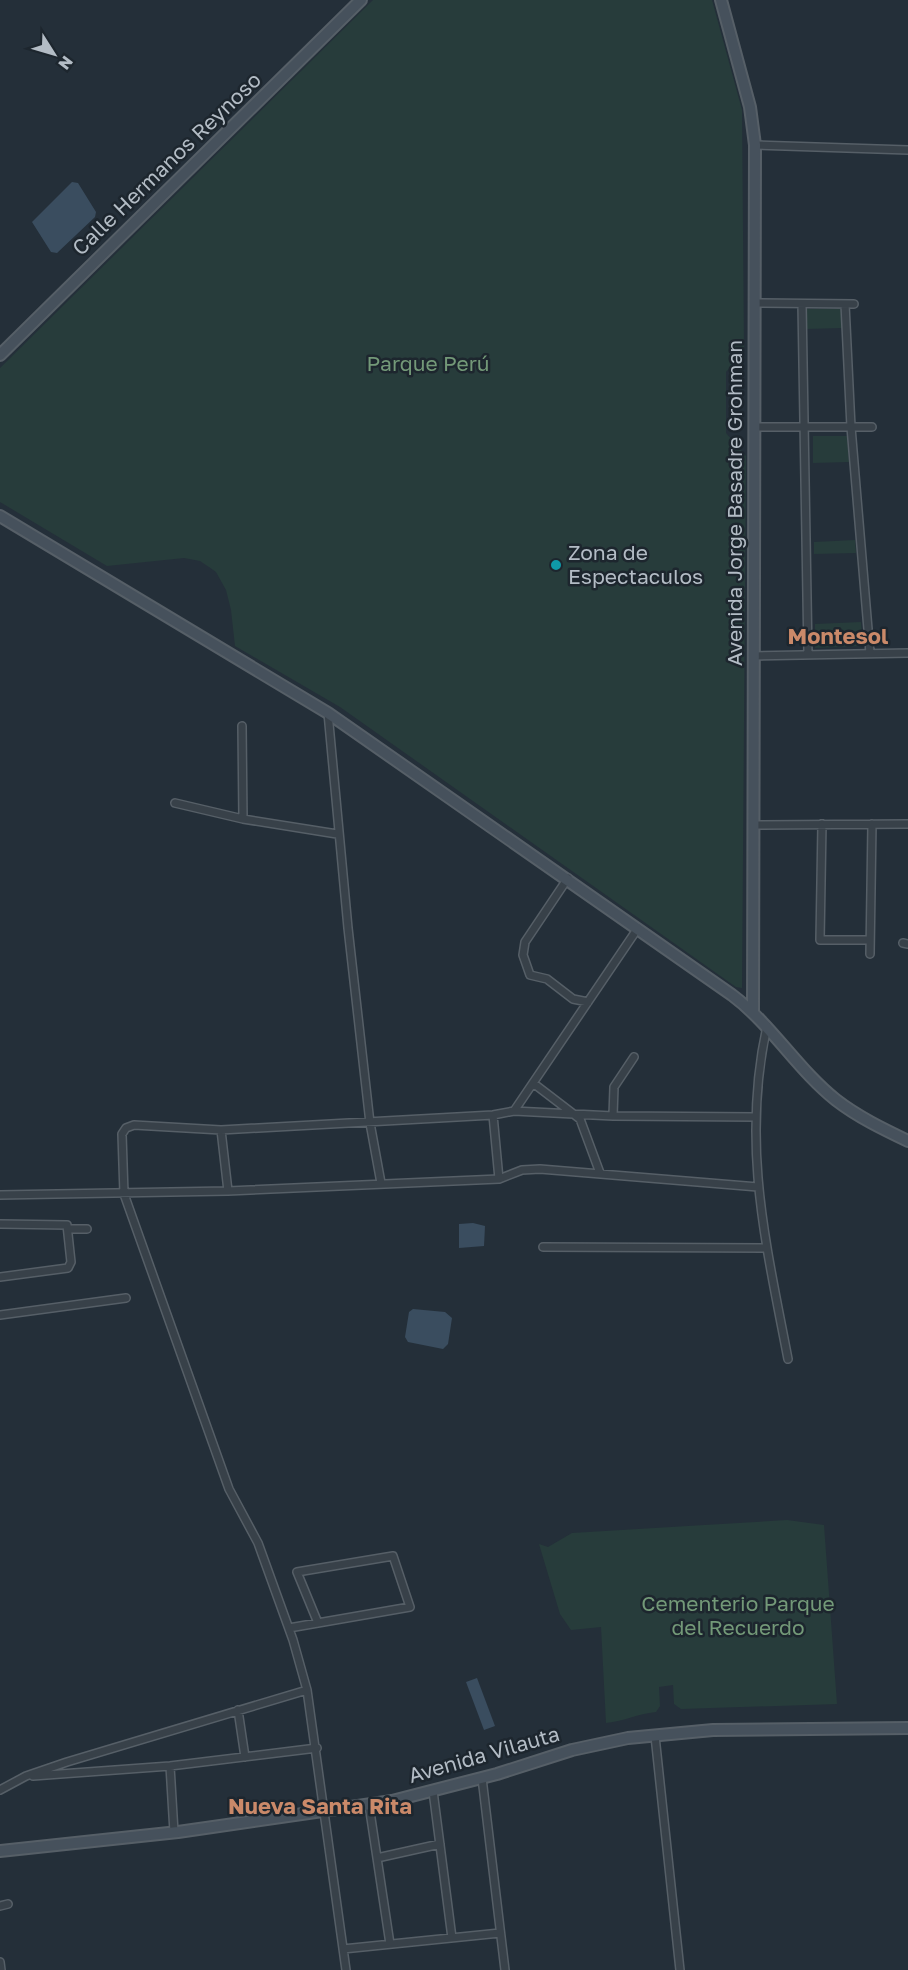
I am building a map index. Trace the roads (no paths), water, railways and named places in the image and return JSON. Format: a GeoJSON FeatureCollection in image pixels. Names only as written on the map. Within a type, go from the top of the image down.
{"type":"FeatureCollection","features":[{"type":"Feature","properties":{"kind":"main road","name":"Calle Hermanos Reynoso"},"geometry":{"type":"LineString","coordinates":[[0,355],[361,0]]}},
{"type":"Feature","properties":{"kind":"main road","name":"Avenida Jorge Basadre Grohman"},"geometry":{"type":"LineString","coordinates":[[721,0],[750,107],[755,145],[753,1011]]}},
{"type":"Feature","properties":{"kind":"main road"},"geometry":{"type":"LineString","coordinates":[[0,516],[328,712],[753,1011],[834,1099],[872,1124],[908,1141]]}},
{"type":"Feature","properties":{"kind":"main road","name":"Avenida Vilauta"},"geometry":{"type":"LineString","coordinates":[[0,1851],[326,1813],[433,1791],[597,1743],[758,1728],[908,1728]]}},
{"type":"Feature","properties":{"kind":"street"},"geometry":{"type":"LineString","coordinates":[[755,145],[908,150]]}},
{"type":"Feature","properties":{"kind":"street"},"geometry":{"type":"LineString","coordinates":[[754,303],[854,304]]}},
{"type":"Feature","properties":{"kind":"street"},"geometry":{"type":"LineString","coordinates":[[802,304],[808,655]]}},
{"type":"Feature","properties":{"kind":"street"},"geometry":{"type":"LineString","coordinates":[[845,304],[851,427],[870,653]]}},
{"type":"Feature","properties":{"kind":"street"},"geometry":{"type":"LineString","coordinates":[[754,427],[872,427]]}},
{"type":"Feature","properties":{"kind":"street"},"geometry":{"type":"LineString","coordinates":[[754,656],[908,653]]}},
{"type":"Feature","properties":{"kind":"street"},"geometry":{"type":"LineString","coordinates":[[328,712],[337,834],[370,1123],[381,1183]]}},
{"type":"Feature","properties":{"kind":"street"},"geometry":{"type":"LineString","coordinates":[[242,726],[243,819]]}},
{"type":"Feature","properties":{"kind":"street"},"geometry":{"type":"LineString","coordinates":[[175,803],[243,819],[337,834]]}},
{"type":"Feature","properties":{"kind":"street"},"geometry":{"type":"LineString","coordinates":[[822,824],[820,940],[870,940]]}},
{"type":"Feature","properties":{"kind":"street"},"geometry":{"type":"LineString","coordinates":[[870,954],[872,824]]}},
{"type":"Feature","properties":{"kind":"street"},"geometry":{"type":"LineString","coordinates":[[754,825],[908,824]]}},
{"type":"Feature","properties":{"kind":"street"},"geometry":{"type":"LineString","coordinates":[[568,879],[525,942],[523,955],[530,975],[547,979],[573,999],[588,1002]]}},
{"type":"Feature","properties":{"kind":"street"},"geometry":{"type":"LineString","coordinates":[[514,1111],[638,928]]}},
{"type":"Feature","properties":{"kind":"street"},"geometry":{"type":"LineString","coordinates":[[767,1026],[760,1061],[756,1117],[758,1187],[765,1248],[788,1359]]}},
{"type":"Feature","properties":{"kind":"street"},"geometry":{"type":"LineString","coordinates":[[613,1116],[614,1087],[634,1057]]}},
{"type":"Feature","properties":{"kind":"street"},"geometry":{"type":"LineString","coordinates":[[533,1083],[570,1114],[580,1119],[600,1173]]}},
{"type":"Feature","properties":{"kind":"street"},"geometry":{"type":"LineString","coordinates":[[346,1970],[317,1748],[307,1690],[289,1628],[258,1543],[229,1489],[124,1194],[122,1134],[126,1128],[134,1125],[221,1130],[370,1123],[493,1115],[514,1111],[613,1116],[756,1117]]}},
{"type":"Feature","properties":{"kind":"street"},"geometry":{"type":"LineString","coordinates":[[493,1115],[499,1179]]}},
{"type":"Feature","properties":{"kind":"street"},"geometry":{"type":"LineString","coordinates":[[221,1130],[228,1191]]}},
{"type":"Feature","properties":{"kind":"street"},"geometry":{"type":"LineString","coordinates":[[0,1195],[228,1191],[499,1179],[522,1170],[600,1173],[758,1187]]}},
{"type":"Feature","properties":{"kind":"street"},"geometry":{"type":"LineString","coordinates":[[0,1224],[65,1224],[69,1229],[71,1262],[68,1268],[0,1276]]}},
{"type":"Feature","properties":{"kind":"street"},"geometry":{"type":"LineString","coordinates":[[69,1229],[87,1229]]}},
{"type":"Feature","properties":{"kind":"street"},"geometry":{"type":"LineString","coordinates":[[543,1247],[765,1248]]}},
{"type":"Feature","properties":{"kind":"street"},"geometry":{"type":"LineString","coordinates":[[0,1315],[126,1298]]}},
{"type":"Feature","properties":{"kind":"street"},"geometry":{"type":"LineString","coordinates":[[289,1628],[318,1623],[410,1607],[393,1556],[297,1572],[318,1623]]}},
{"type":"Feature","properties":{"kind":"street"},"geometry":{"type":"LineString","coordinates":[[0,1790],[26,1776],[307,1690]]}},
{"type":"Feature","properties":{"kind":"street"},"geometry":{"type":"LineString","coordinates":[[238,1710],[245,1756]]}},
{"type":"Feature","properties":{"kind":"street"},"geometry":{"type":"LineString","coordinates":[[655,1736],[681,1970]]}},
{"type":"Feature","properties":{"kind":"street"},"geometry":{"type":"LineString","coordinates":[[26,1776],[170,1766],[317,1748]]}},
{"type":"Feature","properties":{"kind":"street"},"geometry":{"type":"LineString","coordinates":[[170,1766],[174,1832]]}},
{"type":"Feature","properties":{"kind":"street"},"geometry":{"type":"LineString","coordinates":[[482,1778],[505,1970]]}},
{"type":"Feature","properties":{"kind":"street"},"geometry":{"type":"LineString","coordinates":[[433,1791],[452,1938]]}},
{"type":"Feature","properties":{"kind":"street"},"geometry":{"type":"LineString","coordinates":[[369,1805],[390,1944]]}},
{"type":"Feature","properties":{"kind":"street"},"geometry":{"type":"LineString","coordinates":[[377,1858],[440,1844]]}},
{"type":"Feature","properties":{"kind":"street"},"geometry":{"type":"LineString","coordinates":[[343,1949],[500,1933]]}},
{"type":"Feature","properties":{"kind":"street"},"geometry":{"type":"LineString","coordinates":[[0,1962],[1,1970]]}},
{"type":"Feature","properties":{"kind":"water"},"geometry":{"type":"Polygon","coordinates":[[[72,182],[78,183],[96,212],[95,217],[57,253],[51,252],[32,222],[72,182]]]}},
{"type":"Feature","properties":{"kind":"water"},"geometry":{"type":"Polygon","coordinates":[[[473,1223],[485,1226],[484,1246],[459,1248],[459,1224],[473,1223]]]}},
{"type":"Feature","properties":{"kind":"water"},"geometry":{"type":"Polygon","coordinates":[[[413,1309],[445,1312],[452,1318],[448,1344],[443,1349],[408,1342],[405,1337],[409,1312],[413,1309]]]}},
{"type":"Feature","properties":{"kind":"water"},"geometry":{"type":"Polygon","coordinates":[[[477,1678],[495,1726],[484,1730],[466,1682],[477,1678]]]}},
{"type":"Feature","properties":{"kind":"place","name":"Zona de Espectaculos"},"geometry":{"type":"Point","coordinates":[556,565]}},
{"type":"Feature","properties":{"kind":"district","name":"Montesol"},"geometry":{"type":"Point","coordinates":[838,636]}},
{"type":"Feature","properties":{"kind":"district","name":"Nueva Santa Rita"},"geometry":{"type":"Point","coordinates":[320,1806]}},
{"type":"Feature","properties":{"kind":"park label","name":"Parque Perú"},"geometry":{"type":"Point","coordinates":[428,364]}},
{"type":"Feature","properties":{"kind":"park label","name":"Cementerio Parque del Recuerdo"},"geometry":{"type":"Point","coordinates":[738,1616]}}]}
